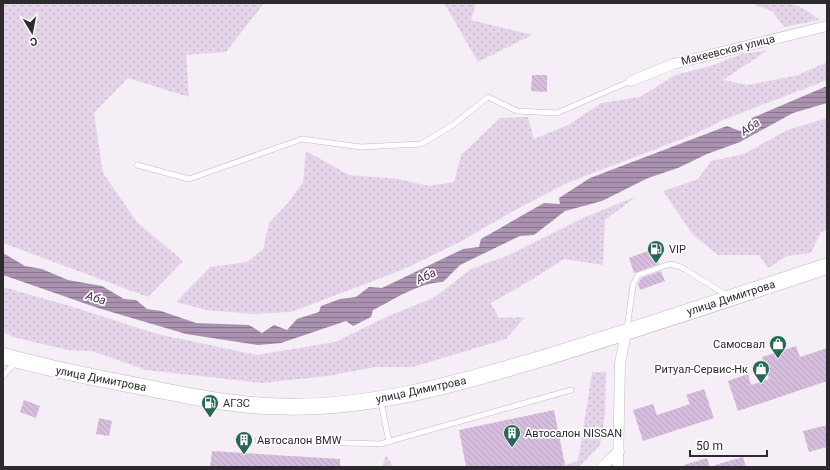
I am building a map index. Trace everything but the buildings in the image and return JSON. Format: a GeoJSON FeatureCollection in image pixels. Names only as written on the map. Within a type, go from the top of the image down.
{"type":"FeatureCollection","features":[{"type":"Feature","properties":{"kind":"main road","name":"улица Димитрова"},"geometry":{"type":"LineString","coordinates":[[10,358],[56,370],[187,396],[267,406],[304,406],[380,399],[438,388],[626,333],[827,266]]}},
{"type":"Feature","properties":{"kind":"street","name":"Макеевская улица"},"geometry":{"type":"LineString","coordinates":[[631,81],[673,64],[827,26]]}},
{"type":"Feature","properties":{"kind":"street"},"geometry":{"type":"LineString","coordinates":[[618,467],[620,363],[626,333]]}},
{"type":"Feature","properties":{"kind":"street"},"geometry":{"type":"LineString","coordinates":[[602,467],[619,450]]}},
{"type":"Feature","properties":{"kind":"lane"},"geometry":{"type":"LineString","coordinates":[[138,165],[189,179],[302,139],[361,147],[421,144],[453,125],[488,97],[517,111],[557,113],[631,81]]}},
{"type":"Feature","properties":{"kind":"lane"},"geometry":{"type":"LineString","coordinates":[[626,333],[632,285],[638,275],[670,264],[681,267],[731,297]]}},
{"type":"Feature","properties":{"kind":"lane"},"geometry":{"type":"LineString","coordinates":[[3,376],[10,358]]}},
{"type":"Feature","properties":{"kind":"lane"},"geometry":{"type":"LineString","coordinates":[[258,440],[362,444],[389,442],[571,390]]}},
{"type":"Feature","properties":{"kind":"lane"},"geometry":{"type":"LineString","coordinates":[[380,399],[389,442]]}},
{"type":"Feature","properties":{"kind":"shaded area"},"geometry":{"type":"Polygon","coordinates":[[[3,3],[264,3],[226,52],[186,55],[189,97],[128,78],[94,113],[103,173],[137,222],[183,261],[148,297],[3,243],[3,3]]]}},
{"type":"Feature","properties":{"kind":"shaded area"},"geometry":{"type":"Polygon","coordinates":[[[444,3],[476,3],[471,20],[532,35],[478,62],[444,3]]]}},
{"type":"Feature","properties":{"kind":"shaded area"},"geometry":{"type":"Polygon","coordinates":[[[757,3],[790,4],[804,9],[820,20],[784,27],[772,11],[755,5],[757,3]]]}},
{"type":"Feature","properties":{"kind":"shaded area"},"geometry":{"type":"Polygon","coordinates":[[[768,50],[723,80],[748,85],[798,75],[827,62],[827,80],[723,120],[695,134],[567,183],[515,210],[460,242],[402,270],[291,312],[253,314],[207,310],[176,302],[210,267],[247,262],[263,249],[269,223],[288,203],[303,182],[306,151],[349,175],[398,179],[429,186],[454,182],[461,155],[500,118],[528,117],[534,139],[568,125],[601,103],[640,97],[675,75],[710,66],[742,54],[768,50]]]}},
{"type":"Feature","properties":{"kind":"shaded area"},"geometry":{"type":"Polygon","coordinates":[[[827,118],[827,230],[821,232],[811,253],[787,256],[768,268],[759,255],[718,255],[693,235],[663,191],[698,179],[711,161],[744,154],[787,130],[827,118]]]}},
{"type":"Feature","properties":{"kind":"shaded area"},"geometry":{"type":"Polygon","coordinates":[[[637,196],[605,220],[603,265],[564,259],[491,303],[499,318],[525,317],[506,339],[413,367],[375,367],[328,376],[262,383],[146,370],[92,351],[68,350],[13,337],[3,332],[3,287],[73,307],[157,334],[257,355],[335,342],[386,317],[435,297],[471,269],[509,255],[583,218],[637,196]]]}},
{"type":"Feature","properties":{"kind":"shaded area"},"geometry":{"type":"Polygon","coordinates":[[[592,372],[606,372],[605,415],[600,445],[579,467],[558,467],[578,461],[592,372]]]}},
{"type":"Feature","properties":{"kind":"shaded area"},"geometry":{"type":"Polygon","coordinates":[[[386,455],[393,467],[382,467],[386,455]]]}},
{"type":"Feature","properties":{"kind":"water","name":"Аба"},"geometry":{"type":"Polygon","coordinates":[[[827,86],[827,103],[793,113],[740,142],[707,154],[678,168],[648,178],[602,201],[565,211],[534,235],[520,236],[460,265],[443,282],[425,285],[407,292],[373,310],[371,317],[353,326],[346,321],[281,343],[258,345],[186,334],[98,308],[3,275],[3,253],[25,266],[42,269],[68,280],[102,286],[124,299],[136,300],[147,309],[161,311],[196,323],[249,325],[262,333],[274,325],[287,330],[297,319],[319,312],[321,306],[340,299],[356,297],[369,287],[382,288],[463,249],[479,247],[481,239],[544,203],[560,204],[559,198],[590,178],[727,126],[740,131],[752,118],[827,86]]]}},
{"type":"Feature","properties":{"kind":"place","name":"VIP"},"geometry":{"type":"Point","coordinates":[656,264]}},
{"type":"Feature","properties":{"kind":"place","name":"Самосвал"},"geometry":{"type":"Point","coordinates":[778,359]}},
{"type":"Feature","properties":{"kind":"place","name":"Ритуал-Сервис-Нк"},"geometry":{"type":"Point","coordinates":[761,384]}},
{"type":"Feature","properties":{"kind":"place","name":"АГЗС"},"geometry":{"type":"Point","coordinates":[210,418]}},
{"type":"Feature","properties":{"kind":"place","name":"Автосалон NISSAN"},"geometry":{"type":"Point","coordinates":[512,448]}},
{"type":"Feature","properties":{"kind":"place","name":"Автосалон BMW"},"geometry":{"type":"Point","coordinates":[244,455]}}]}
